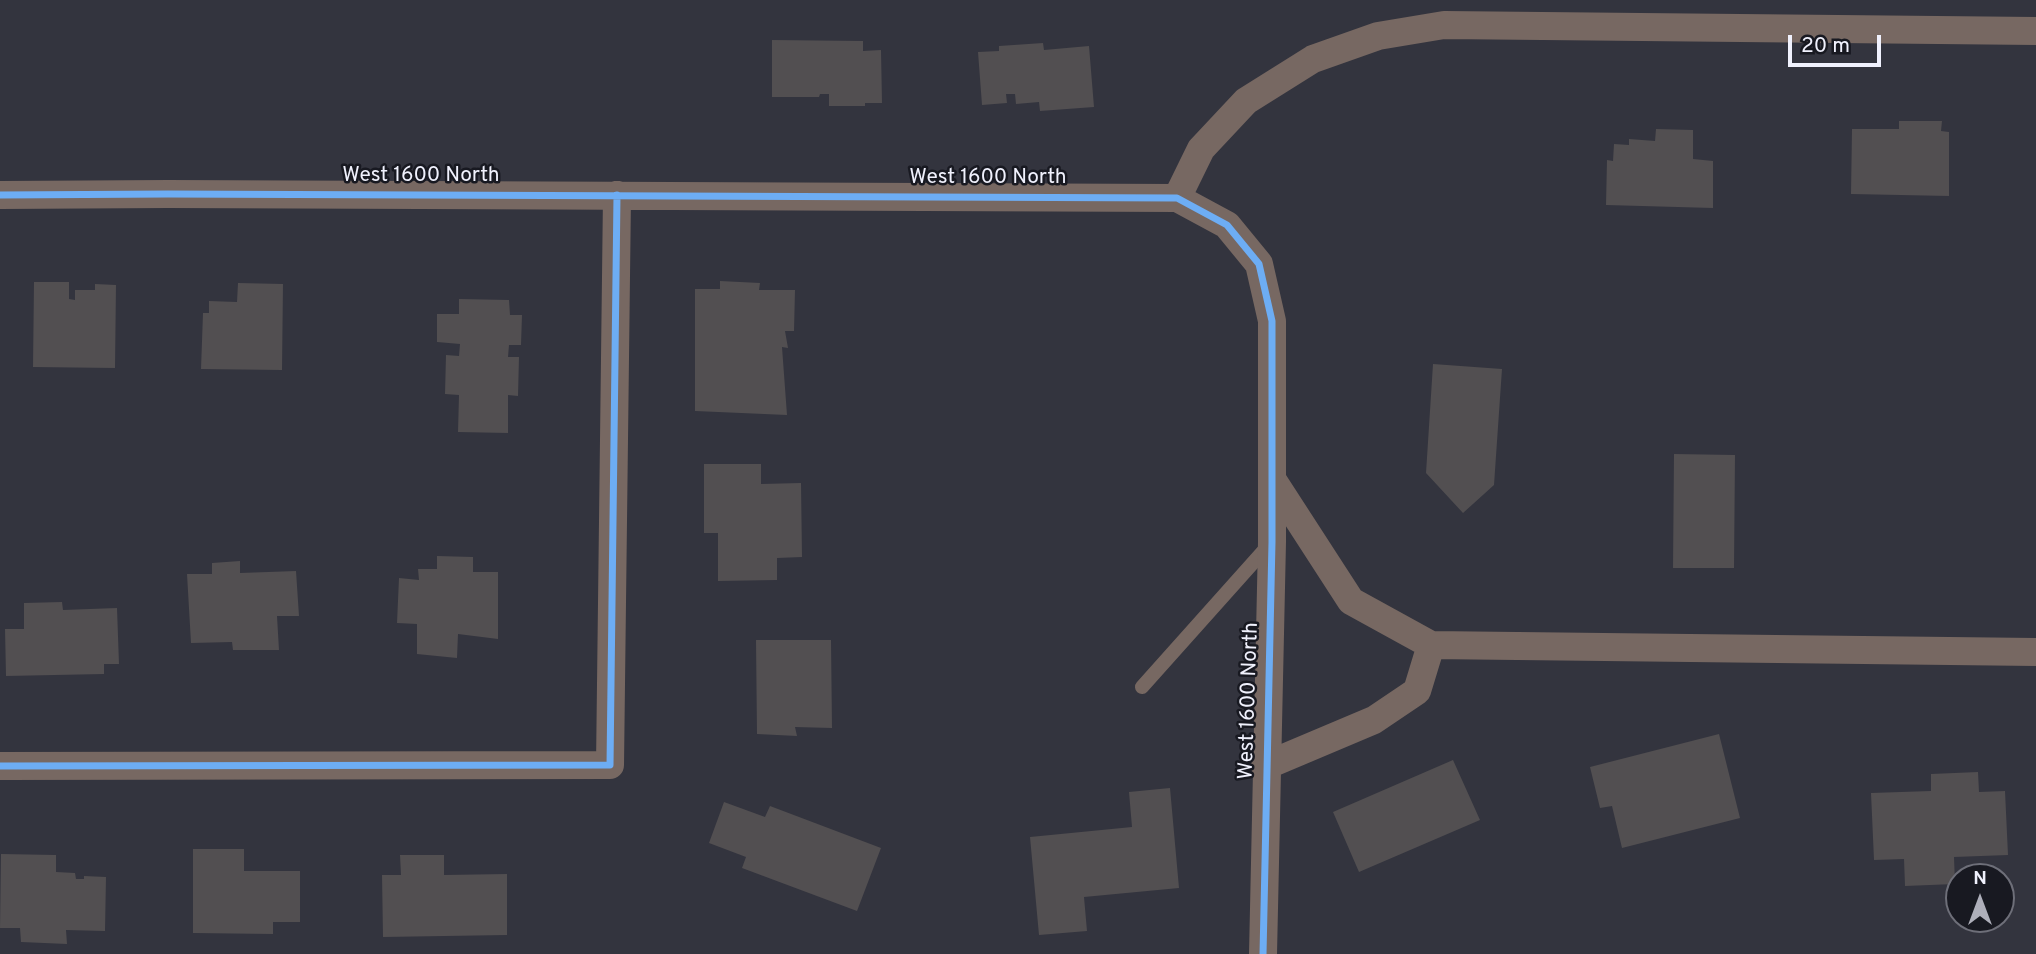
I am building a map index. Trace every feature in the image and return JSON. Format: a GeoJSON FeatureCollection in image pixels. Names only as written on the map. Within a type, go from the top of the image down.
{"type":"FeatureCollection","features":[{"type":"Feature","properties":{"kind":"street"},"geometry":{"type":"LineString","coordinates":[[1177,198],[1201,149],[1245,101],[1312,59],[1444,12],[2036,31]]}},
{"type":"Feature","properties":{"kind":"street","name":"West 1600 North"},"geometry":{"type":"LineString","coordinates":[[0,195],[1177,198],[1227,225],[1259,264],[1272,321],[1272,542],[1262,954]]}},
{"type":"Feature","properties":{"kind":"street"},"geometry":{"type":"LineString","coordinates":[[0,766],[610,765],[617,195]]}},
{"type":"Feature","properties":{"kind":"street"},"geometry":{"type":"LineString","coordinates":[[1272,479],[1352,601],[1431,645],[2036,652]]}},
{"type":"Feature","properties":{"kind":"street"},"geometry":{"type":"LineString","coordinates":[[1265,766],[1374,720],[1417,691],[1431,645]]}},
{"type":"Feature","properties":{"kind":"lane"},"geometry":{"type":"LineString","coordinates":[[1142,687],[1272,542]]}},
{"type":"Feature","properties":{"kind":"building"},"geometry":{"type":"Polygon","coordinates":[[[772,40],[863,41],[863,51],[881,50],[882,103],[829,106],[829,94],[820,94],[819,97],[772,97],[772,40]]]}},
{"type":"Feature","properties":{"kind":"building"},"geometry":{"type":"Polygon","coordinates":[[[1043,43],[1044,50],[1089,46],[1094,107],[1040,111],[1039,102],[1016,104],[1015,94],[1006,94],[1007,103],[982,105],[978,52],[999,51],[999,46],[1043,43]]]}},
{"type":"Feature","properties":{"kind":"building"},"geometry":{"type":"Polygon","coordinates":[[[1899,121],[1942,121],[1941,131],[1949,132],[1949,196],[1851,194],[1852,129],[1899,129],[1899,121]]]}},
{"type":"Feature","properties":{"kind":"building"},"geometry":{"type":"Polygon","coordinates":[[[1656,129],[1693,130],[1693,159],[1713,161],[1713,208],[1606,205],[1607,160],[1613,161],[1614,144],[1629,145],[1629,139],[1655,141],[1656,129]]]}},
{"type":"Feature","properties":{"kind":"building"},"geometry":{"type":"Polygon","coordinates":[[[720,281],[760,283],[759,290],[795,290],[794,331],[785,331],[788,348],[782,347],[787,415],[695,411],[695,289],[720,289],[720,281]]]}},
{"type":"Feature","properties":{"kind":"building"},"geometry":{"type":"Polygon","coordinates":[[[34,282],[69,282],[69,299],[75,300],[75,290],[95,290],[95,284],[116,285],[115,368],[33,367],[34,282]]]}},
{"type":"Feature","properties":{"kind":"building"},"geometry":{"type":"Polygon","coordinates":[[[238,283],[283,284],[282,370],[201,369],[203,313],[209,313],[209,301],[237,302],[238,283]]]}},
{"type":"Feature","properties":{"kind":"building"},"geometry":{"type":"Polygon","coordinates":[[[459,299],[509,300],[510,315],[522,315],[521,345],[509,345],[508,357],[519,357],[518,396],[508,395],[508,433],[458,432],[459,395],[445,394],[446,355],[459,356],[460,344],[437,342],[437,314],[459,314],[459,299]]]}},
{"type":"Feature","properties":{"kind":"building"},"geometry":{"type":"Polygon","coordinates":[[[1433,364],[1502,369],[1494,485],[1463,513],[1426,473],[1433,364]]]}},
{"type":"Feature","properties":{"kind":"building"},"geometry":{"type":"Polygon","coordinates":[[[1674,454],[1735,455],[1734,568],[1673,568],[1674,454]]]}},
{"type":"Feature","properties":{"kind":"building"},"geometry":{"type":"Polygon","coordinates":[[[704,464],[761,464],[761,484],[801,483],[802,557],[777,558],[777,580],[718,581],[718,533],[704,533],[704,464]]]}},
{"type":"Feature","properties":{"kind":"building"},"geometry":{"type":"Polygon","coordinates":[[[437,556],[473,557],[473,572],[498,572],[498,639],[458,634],[457,658],[417,654],[417,624],[397,623],[399,578],[419,580],[418,569],[437,569],[437,556]]]}},
{"type":"Feature","properties":{"kind":"building"},"geometry":{"type":"Polygon","coordinates":[[[240,561],[240,573],[296,571],[299,616],[277,616],[279,650],[233,650],[232,642],[191,643],[187,574],[212,574],[212,563],[240,561]]]}},
{"type":"Feature","properties":{"kind":"building"},"geometry":{"type":"Polygon","coordinates":[[[62,602],[63,610],[117,608],[119,664],[104,664],[104,674],[6,676],[5,629],[24,629],[24,603],[62,602]]]}},
{"type":"Feature","properties":{"kind":"building"},"geometry":{"type":"Polygon","coordinates":[[[756,640],[831,640],[832,728],[795,727],[797,736],[757,734],[756,640]]]}},
{"type":"Feature","properties":{"kind":"building"},"geometry":{"type":"Polygon","coordinates":[[[1719,734],[1740,818],[1622,848],[1612,806],[1600,808],[1590,767],[1719,734]]]}},
{"type":"Feature","properties":{"kind":"building"},"geometry":{"type":"Polygon","coordinates":[[[1453,760],[1480,820],[1359,872],[1333,812],[1453,760]]]}},
{"type":"Feature","properties":{"kind":"building"},"geometry":{"type":"Polygon","coordinates":[[[1978,772],[1979,792],[2005,791],[2008,855],[1954,857],[1954,863],[1945,863],[1945,884],[1905,886],[1904,859],[1874,860],[1871,793],[1931,791],[1931,774],[1978,772]]]}},
{"type":"Feature","properties":{"kind":"building"},"geometry":{"type":"Polygon","coordinates":[[[1170,788],[1179,888],[1084,897],[1087,931],[1039,935],[1030,837],[1132,827],[1129,792],[1170,788]]]}},
{"type":"Feature","properties":{"kind":"building"},"geometry":{"type":"Polygon","coordinates":[[[724,802],[765,817],[770,806],[881,848],[857,911],[742,868],[746,857],[709,843],[724,802]]]}},
{"type":"Feature","properties":{"kind":"building"},"geometry":{"type":"Polygon","coordinates":[[[193,849],[244,849],[244,871],[300,871],[300,922],[273,922],[273,934],[193,933],[193,849]]]}},
{"type":"Feature","properties":{"kind":"building"},"geometry":{"type":"Polygon","coordinates":[[[1,854],[56,855],[56,872],[75,873],[76,879],[84,879],[84,876],[106,877],[105,931],[66,930],[67,944],[21,942],[20,928],[0,928],[1,854]]]}},
{"type":"Feature","properties":{"kind":"building"},"geometry":{"type":"Polygon","coordinates":[[[400,855],[444,855],[444,875],[507,874],[507,935],[383,937],[382,875],[401,875],[400,855]]]}},
{"type":"Feature","properties":{"kind":"cycle path"},"geometry":{"type":"LineString","coordinates":[[0,195],[1177,198],[1227,225],[1259,264],[1272,321],[1272,542],[1263,954]]}},
{"type":"Feature","properties":{"kind":"cycle path"},"geometry":{"type":"LineString","coordinates":[[0,766],[610,765],[617,195]]}}]}
